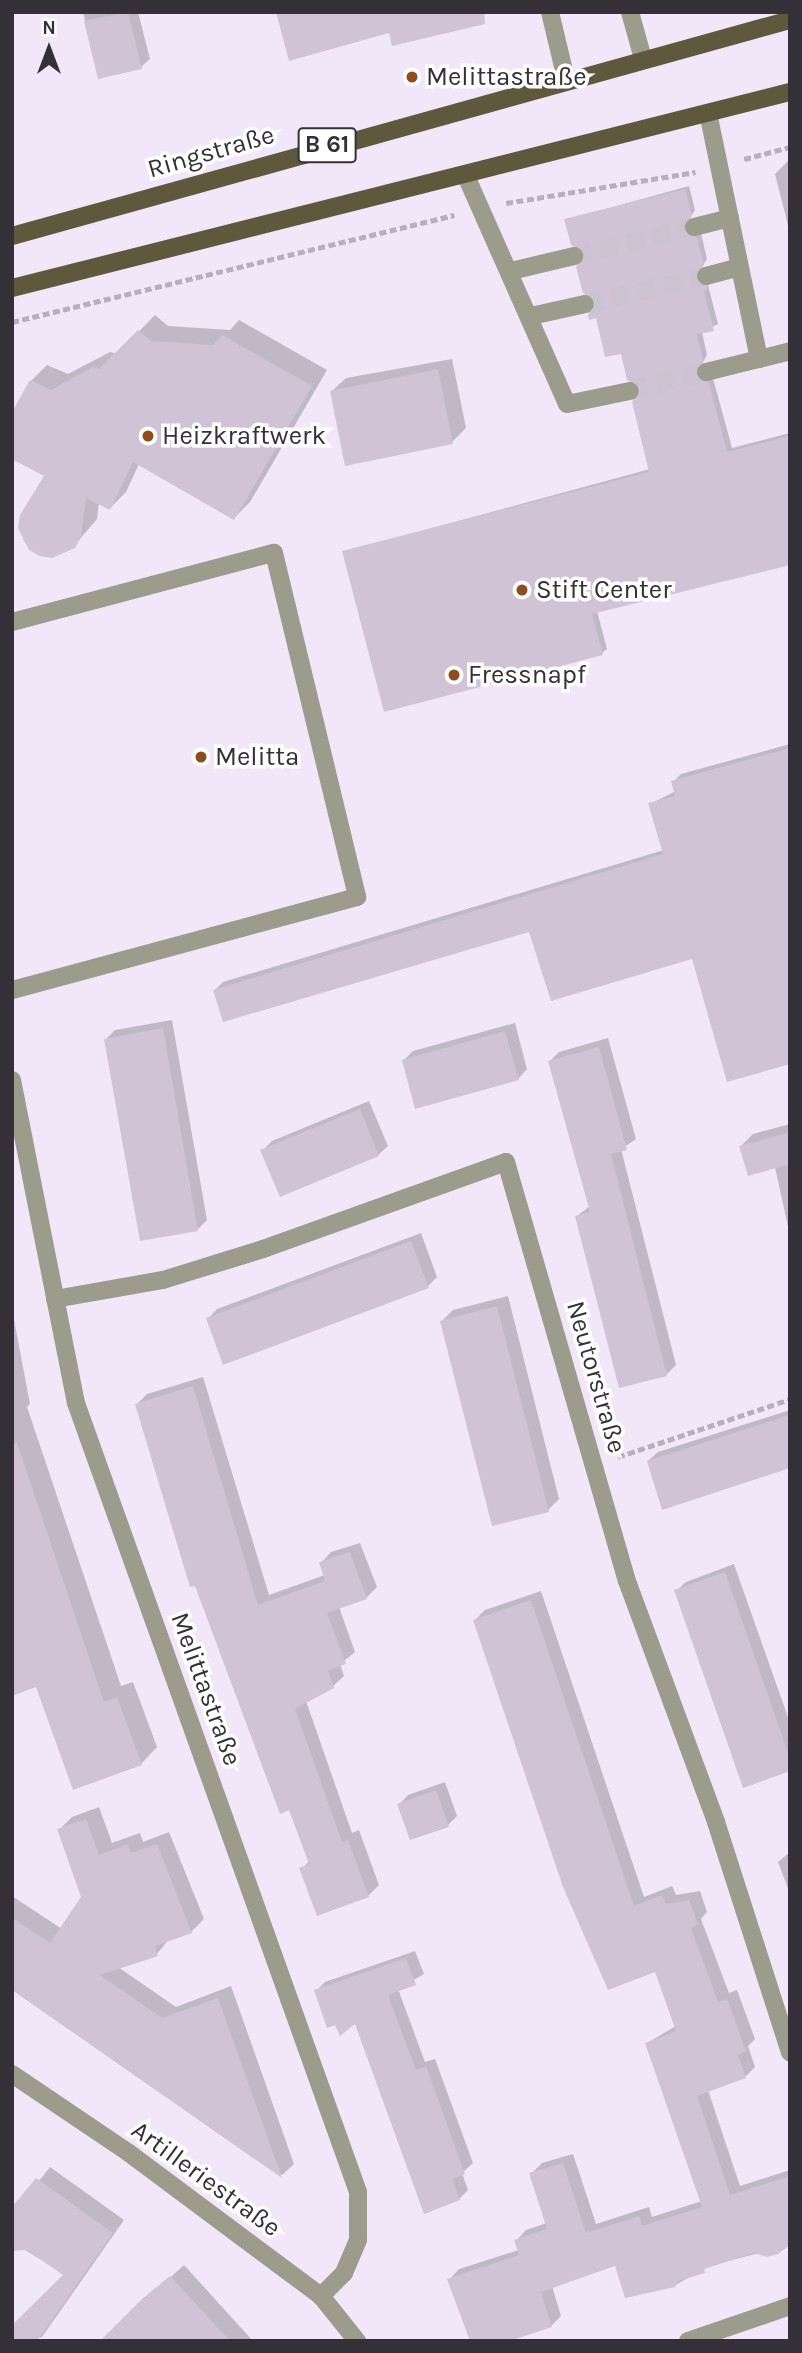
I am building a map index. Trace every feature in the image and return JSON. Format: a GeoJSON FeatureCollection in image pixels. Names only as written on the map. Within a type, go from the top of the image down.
{"type":"FeatureCollection","features":[{"type":"Feature","properties":{"kind":"main road","name":"Ringstraße"},"geometry":{"type":"LineString","coordinates":[[12,236],[566,79],[790,20]]}},
{"type":"Feature","properties":{"kind":"main road","name":"B 61"},"geometry":{"type":"LineString","coordinates":[[12,288],[466,176],[790,92]]}},
{"type":"Feature","properties":{"kind":"street"},"geometry":{"type":"LineString","coordinates":[[550,12],[566,79]]}},
{"type":"Feature","properties":{"kind":"street"},"geometry":{"type":"LineString","coordinates":[[630,12],[643,58]]}},
{"type":"Feature","properties":{"kind":"street"},"geometry":{"type":"LineString","coordinates":[[708,113],[759,359]]}},
{"type":"Feature","properties":{"kind":"street"},"geometry":{"type":"LineString","coordinates":[[466,176],[531,316],[567,404],[630,391]]}},
{"type":"Feature","properties":{"kind":"street"},"geometry":{"type":"LineString","coordinates":[[694,227],[730,218]]}},
{"type":"Feature","properties":{"kind":"street"},"geometry":{"type":"LineString","coordinates":[[511,271],[573,256]]}},
{"type":"Feature","properties":{"kind":"street"},"geometry":{"type":"LineString","coordinates":[[706,275],[739,267]]}},
{"type":"Feature","properties":{"kind":"street"},"geometry":{"type":"LineString","coordinates":[[531,316],[585,304]]}},
{"type":"Feature","properties":{"kind":"street"},"geometry":{"type":"LineString","coordinates":[[706,372],[790,351]]}},
{"type":"Feature","properties":{"kind":"street"},"geometry":{"type":"LineString","coordinates":[[12,622],[274,553],[357,897],[12,990]]}},
{"type":"Feature","properties":{"kind":"street","name":"Melittastraße"},"geometry":{"type":"LineString","coordinates":[[12,1080],[76,1403],[358,2192],[358,2240],[344,2273],[321,2297]]}},
{"type":"Feature","properties":{"kind":"street","name":"Neutorstraße"},"geometry":{"type":"LineString","coordinates":[[55,1299],[163,1280],[263,1250],[506,1162],[627,1581],[716,1822],[790,2052]]}},
{"type":"Feature","properties":{"kind":"street","name":"Artilleriestraße"},"geometry":{"type":"LineString","coordinates":[[12,2074],[129,2153],[321,2297],[356,2341]]}},
{"type":"Feature","properties":{"kind":"street"},"geometry":{"type":"LineString","coordinates":[[688,2341],[790,2306]]}},
{"type":"Feature","properties":{"kind":"path"},"geometry":{"type":"LineString","coordinates":[[12,322],[481,209],[719,165],[790,147]]}},
{"type":"Feature","properties":{"kind":"path"},"geometry":{"type":"LineString","coordinates":[[593,1464],[790,1399]]}},
{"type":"Feature","properties":{"kind":"building"},"geometry":{"type":"Polygon","coordinates":[[[128,12],[142,69],[98,79],[84,21],[128,12]]]}},
{"type":"Feature","properties":{"kind":"building"},"geometry":{"type":"Polygon","coordinates":[[[276,12],[484,12],[485,24],[392,46],[389,33],[289,61],[276,12]]]}},
{"type":"Feature","properties":{"kind":"building","name":"Stift Center"},"geometry":{"type":"Polygon","coordinates":[[[685,189],[692,216],[683,229],[697,238],[704,265],[695,278],[709,287],[704,291],[714,331],[697,334],[703,361],[695,375],[709,383],[727,452],[790,436],[790,565],[592,614],[603,655],[384,712],[342,551],[649,472],[632,402],[641,388],[627,380],[621,354],[605,357],[596,318],[589,320],[588,315],[596,301],[583,293],[576,267],[585,253],[571,245],[564,219],[685,189]]]}},
{"type":"Feature","properties":{"kind":"building","name":"Heizkraftwerk"},"geometry":{"type":"Polygon","coordinates":[[[138,330],[151,341],[213,345],[222,335],[312,386],[234,520],[133,462],[110,510],[86,498],[81,536],[75,548],[52,558],[40,556],[29,550],[18,528],[20,515],[44,476],[12,459],[12,412],[30,380],[51,390],[93,367],[99,369],[138,330]]]}},
{"type":"Feature","properties":{"kind":"building"},"geometry":{"type":"Polygon","coordinates":[[[438,369],[453,444],[345,466],[330,391],[438,369]]]}},
{"type":"Feature","properties":{"kind":"building"},"geometry":{"type":"Polygon","coordinates":[[[790,748],[790,1064],[727,1082],[692,959],[551,1001],[529,932],[223,1022],[213,990],[663,854],[648,803],[675,796],[671,781],[790,748]]]}},
{"type":"Feature","properties":{"kind":"building"},"geometry":{"type":"Polygon","coordinates":[[[163,1028],[198,1231],[140,1241],[104,1039],[163,1028]]]}},
{"type":"Feature","properties":{"kind":"building"},"geometry":{"type":"Polygon","coordinates":[[[505,1031],[519,1080],[415,1109],[402,1060],[505,1031]]]}},
{"type":"Feature","properties":{"kind":"building"},"geometry":{"type":"Polygon","coordinates":[[[599,1047],[627,1150],[611,1154],[667,1376],[619,1388],[575,1216],[590,1212],[548,1061],[599,1047]]]}},
{"type":"Feature","properties":{"kind":"building"},"geometry":{"type":"Polygon","coordinates":[[[360,1109],[379,1156],[280,1197],[260,1150],[360,1109]]]}},
{"type":"Feature","properties":{"kind":"building"},"geometry":{"type":"Polygon","coordinates":[[[790,1132],[790,1164],[748,1176],[739,1146],[790,1132]]]}},
{"type":"Feature","properties":{"kind":"building"},"geometry":{"type":"Polygon","coordinates":[[[411,1241],[429,1288],[223,1365],[206,1318],[411,1241]]]}},
{"type":"Feature","properties":{"kind":"building"},"geometry":{"type":"Polygon","coordinates":[[[497,1306],[549,1512],[492,1526],[440,1321],[497,1306]]]}},
{"type":"Feature","properties":{"kind":"building"},"geometry":{"type":"Polygon","coordinates":[[[193,1386],[258,1605],[325,1581],[319,1562],[350,1552],[367,1599],[327,1613],[346,1664],[328,1670],[334,1688],[295,1709],[342,1842],[348,1840],[369,1897],[317,1916],[299,1868],[309,1864],[289,1810],[280,1814],[195,1586],[190,1587],[135,1404],[193,1386]]]}},
{"type":"Feature","properties":{"kind":"building"},"geometry":{"type":"Polygon","coordinates":[[[790,1415],[790,1468],[662,1510],[647,1461],[790,1415]]]}},
{"type":"Feature","properties":{"kind":"building"},"geometry":{"type":"Polygon","coordinates":[[[12,1443],[17,1443],[104,1702],[117,1697],[142,1765],[73,1790],[36,1687],[12,1696],[12,1443]]]}},
{"type":"Feature","properties":{"kind":"building"},"geometry":{"type":"Polygon","coordinates":[[[725,1572],[790,1758],[790,1771],[743,1788],[674,1590],[725,1572]]]}},
{"type":"Feature","properties":{"kind":"building"},"geometry":{"type":"Polygon","coordinates":[[[531,1600],[634,1906],[662,1895],[666,1904],[689,1900],[698,1924],[691,1928],[718,2002],[727,1999],[746,2051],[738,2055],[746,2078],[697,2096],[730,2195],[790,2176],[790,2245],[778,2254],[767,2257],[754,2253],[704,2269],[705,2273],[678,2281],[675,2287],[625,2298],[615,2266],[541,2292],[552,2327],[510,2341],[470,2341],[447,2279],[519,2255],[514,2240],[547,2229],[529,2173],[563,2163],[586,2233],[639,2216],[642,2226],[702,2207],[645,2043],[676,2031],[655,1972],[608,1990],[563,1887],[473,1620],[531,1600]]]}},
{"type":"Feature","properties":{"kind":"building"},"geometry":{"type":"Polygon","coordinates":[[[436,1790],[449,1827],[410,1840],[397,1804],[436,1790]]]}},
{"type":"Feature","properties":{"kind":"building"},"geometry":{"type":"Polygon","coordinates":[[[86,1819],[99,1855],[128,1844],[131,1853],[157,1844],[192,1933],[155,1946],[158,1956],[100,1975],[162,2018],[218,1998],[282,2178],[12,1990],[12,1918],[50,1943],[81,1897],[57,1829],[86,1819]]]}},
{"type":"Feature","properties":{"kind":"building"},"geometry":{"type":"Polygon","coordinates":[[[406,1958],[416,1985],[388,1995],[416,2070],[426,2066],[465,2174],[452,2179],[460,2200],[424,2214],[355,2024],[340,2036],[335,2025],[327,2028],[314,1990],[406,1958]]]}},
{"type":"Feature","properties":{"kind":"building"},"geometry":{"type":"Polygon","coordinates":[[[36,2178],[113,2233],[37,2341],[12,2341],[12,2325],[63,2275],[27,2250],[12,2251],[12,2207],[36,2178]]]}},
{"type":"Feature","properties":{"kind":"building"},"geometry":{"type":"Polygon","coordinates":[[[170,2276],[230,2341],[100,2341],[142,2299],[170,2276]]]}},
{"type":"Feature","properties":{"kind":"tunnel"},"geometry":{"type":"LineString","coordinates":[[574,256],[694,227]]}},
{"type":"Feature","properties":{"kind":"tunnel"},"geometry":{"type":"LineString","coordinates":[[585,304],[706,276]]}},
{"type":"Feature","properties":{"kind":"tunnel"},"geometry":{"type":"LineString","coordinates":[[630,391],[706,372]]}},
{"type":"Feature","properties":{"kind":"place","name":"Melittastraße"},"geometry":{"type":"Point","coordinates":[412,77]}},
{"type":"Feature","properties":{"kind":"place","name":"Heizkraftwerk"},"geometry":{"type":"Point","coordinates":[148,436]}},
{"type":"Feature","properties":{"kind":"place","name":"Stift Center"},"geometry":{"type":"Point","coordinates":[522,590]}},
{"type":"Feature","properties":{"kind":"place","name":"Fressnapf"},"geometry":{"type":"Point","coordinates":[454,675]}},
{"type":"Feature","properties":{"kind":"place","name":"Melitta"},"geometry":{"type":"Point","coordinates":[201,757]}}]}
